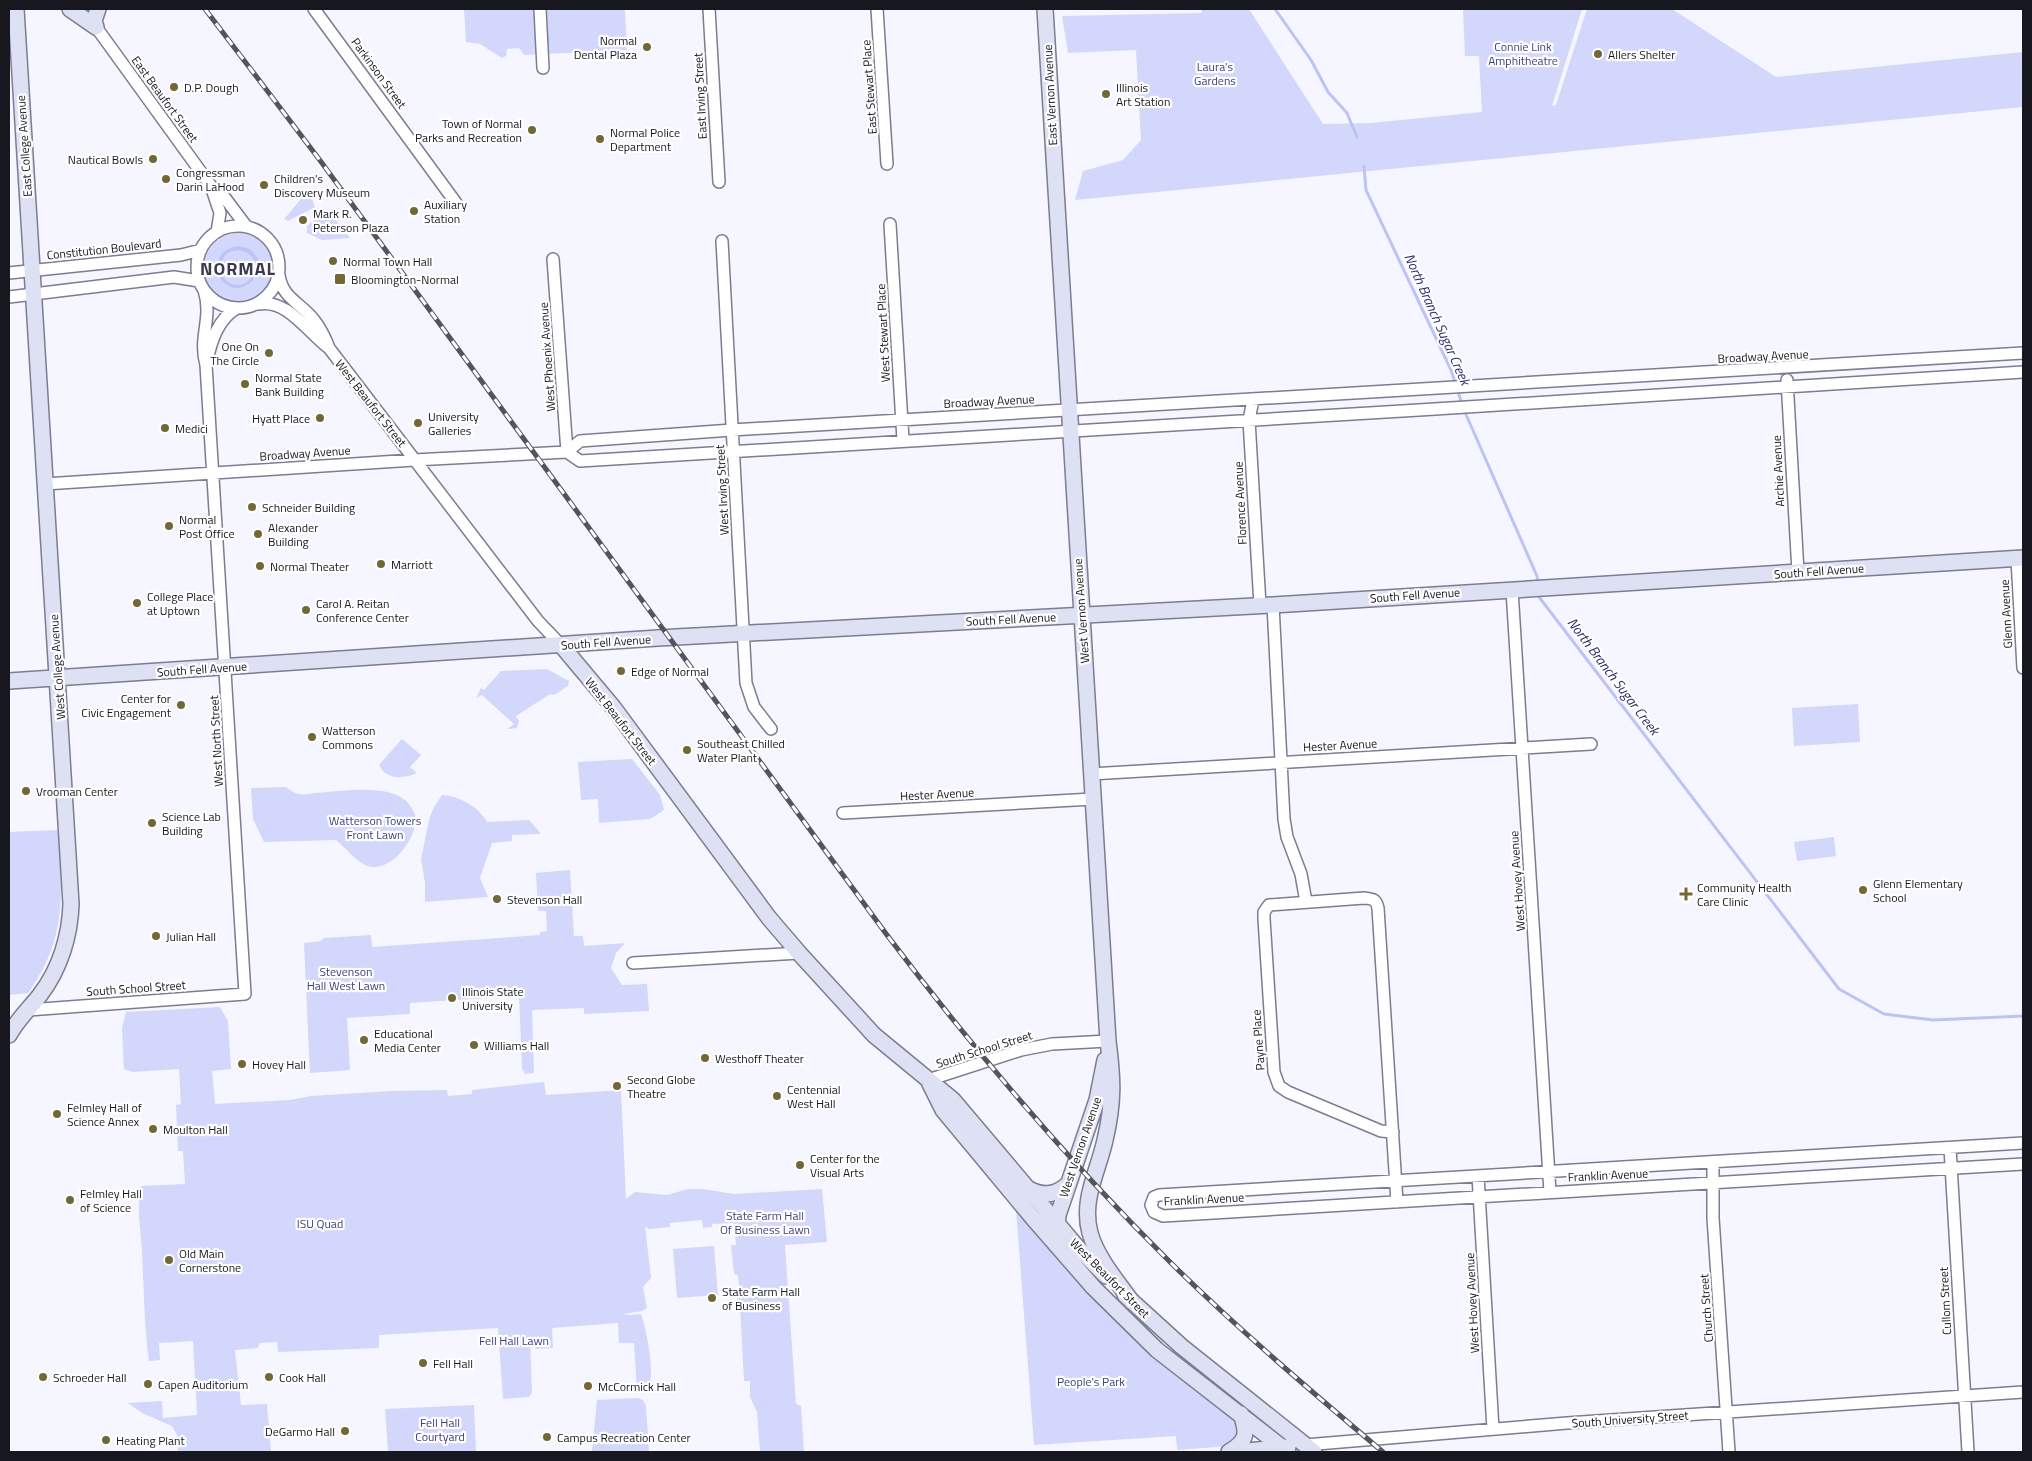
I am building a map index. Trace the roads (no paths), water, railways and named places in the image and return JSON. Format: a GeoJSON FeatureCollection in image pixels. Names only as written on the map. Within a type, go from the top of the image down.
{"type":"FeatureCollection","features":[{"type":"Feature","properties":{"kind":"main road","name":"East College Avenue"},"geometry":{"type":"LineString","coordinates":[[16,9],[32,283]]}},
{"type":"Feature","properties":{"kind":"main road"},"geometry":{"type":"LineString","coordinates":[[70,9],[96,28]]}},
{"type":"Feature","properties":{"kind":"main road"},"geometry":{"type":"LineString","coordinates":[[96,28],[94,21],[98,9]]}},
{"type":"Feature","properties":{"kind":"main road","name":"East Vernon Avenue"},"geometry":{"type":"LineString","coordinates":[[1046,9],[1055,181]]}},
{"type":"Feature","properties":{"kind":"main road","name":"West Vernon Avenue"},"geometry":{"type":"LineString","coordinates":[[1055,181],[1108,1041],[1113,1081],[1112,1102],[1105,1141],[1088,1195],[1088,1219],[1094,1244],[1132,1302]]}},
{"type":"Feature","properties":{"kind":"main road","name":"West College Avenue"},"geometry":{"type":"LineString","coordinates":[[9,1035],[42,992],[60,959],[70,920],[71,884],[32,283]]}},
{"type":"Feature","properties":{"kind":"main road","name":"South Fell Avenue"},"geometry":{"type":"LineString","coordinates":[[9,681],[561,645],[1555,588],[2020,559]]}},
{"type":"Feature","properties":{"kind":"main road","name":"West Beaufort Street"},"geometry":{"type":"LineString","coordinates":[[561,645],[613,708],[755,900],[798,953],[874,1035],[953,1100],[1078,1248],[1132,1302],[1181,1346],[1309,1449]]}},
{"type":"Feature","properties":{"kind":"main road","name":"West Vernon Avenue"},"geometry":{"type":"LineString","coordinates":[[1063,1253],[1058,1237],[1057,1222],[1068,1183],[1097,1100],[1108,1041]]}},
{"type":"Feature","properties":{"kind":"main road","name":"West Beaufort Street"},"geometry":{"type":"LineString","coordinates":[[928,1080],[943,1110],[1063,1253],[1124,1319],[1157,1350],[1285,1450]]}},
{"type":"Feature","properties":{"kind":"main road"},"geometry":{"type":"LineString","coordinates":[[1028,1188],[1036,1192],[1049,1194],[1062,1189],[1068,1183]]}},
{"type":"Feature","properties":{"kind":"main road"},"geometry":{"type":"LineString","coordinates":[[1229,1452],[1244,1441],[1246,1431],[1241,1414]]}},
{"type":"Feature","properties":{"kind":"main road","name":"South University Street"},"geometry":{"type":"LineString","coordinates":[[1237,1452],[1309,1449]]}},
{"type":"Feature","properties":{"kind":"street","name":"Parkinson Street"},"geometry":{"type":"LineString","coordinates":[[314,9],[456,203]]}},
{"type":"Feature","properties":{"kind":"street"},"geometry":{"type":"LineString","coordinates":[[540,9],[543,68]]}},
{"type":"Feature","properties":{"kind":"street","name":"East Irving Street"},"geometry":{"type":"LineString","coordinates":[[709,9],[719,182]]}},
{"type":"Feature","properties":{"kind":"street","name":"East Stewart Place"},"geometry":{"type":"LineString","coordinates":[[877,9],[887,164]]}},
{"type":"Feature","properties":{"kind":"street","name":"East Beaufort Street"},"geometry":{"type":"LineString","coordinates":[[96,28],[211,186],[225,198],[246,226]]}},
{"type":"Feature","properties":{"kind":"street","name":"East Beaufort Street"},"geometry":{"type":"LineString","coordinates":[[211,186],[219,208],[220,218],[217,232]]}},
{"type":"Feature","properties":{"kind":"street","name":"West Stewart Place"},"geometry":{"type":"LineString","coordinates":[[890,224],[903,440]]}},
{"type":"Feature","properties":{"kind":"street"},"geometry":{"type":"LineString","coordinates":[[246,226],[259,231],[274,247],[279,258],[279,275],[274,288],[259,304],[237,308],[223,306],[213,300],[201,285],[197,263],[201,250],[208,238],[227,228],[246,226]]}},
{"type":"Feature","properties":{"kind":"street","name":"West Irving Street"},"geometry":{"type":"LineString","coordinates":[[722,241],[746,683],[748,694],[754,707],[771,729]]}},
{"type":"Feature","properties":{"kind":"street","name":"Constitution Boulevard"},"geometry":{"type":"LineString","coordinates":[[9,297],[32,283],[201,250]]}},
{"type":"Feature","properties":{"kind":"street","name":"West Phoenix Avenue"},"geometry":{"type":"LineString","coordinates":[[553,259],[567,452]]}},
{"type":"Feature","properties":{"kind":"street","name":"Constitution Boulevard"},"geometry":{"type":"LineString","coordinates":[[9,273],[32,283],[174,278],[201,285]]}},
{"type":"Feature","properties":{"kind":"street","name":"West Beaufort Street"},"geometry":{"type":"LineString","coordinates":[[279,275],[283,290],[313,318],[323,333],[329,348],[538,620],[561,645]]}},
{"type":"Feature","properties":{"kind":"street","name":"West North Street"},"geometry":{"type":"LineString","coordinates":[[201,285],[208,304],[202,352],[206,366],[245,994]]}},
{"type":"Feature","properties":{"kind":"street","name":"West Beaufort Street"},"geometry":{"type":"LineString","coordinates":[[259,304],[267,303],[281,307],[329,348]]}},
{"type":"Feature","properties":{"kind":"street","name":"West North Street"},"geometry":{"type":"LineString","coordinates":[[206,366],[211,344],[221,323],[226,315],[237,308]]}},
{"type":"Feature","properties":{"kind":"street","name":"Broadway Avenue"},"geometry":{"type":"LineString","coordinates":[[44,484],[212,472],[567,452],[580,441],[732,430],[1786,369],[2023,353]]}},
{"type":"Feature","properties":{"kind":"street","name":"Archie Avenue"},"geometry":{"type":"LineString","coordinates":[[1786,369],[1798,572]]}},
{"type":"Feature","properties":{"kind":"street"},"geometry":{"type":"LineString","coordinates":[[1504,384],[1505,404],[2023,372]]}},
{"type":"Feature","properties":{"kind":"street"},"geometry":{"type":"LineString","coordinates":[[1419,410],[1423,389]]}},
{"type":"Feature","properties":{"kind":"street","name":"Florence Avenue"},"geometry":{"type":"LineString","coordinates":[[1253,400],[1249,420],[1281,763]]}},
{"type":"Feature","properties":{"kind":"street","name":"Broadway Avenue"},"geometry":{"type":"LineString","coordinates":[[567,452],[580,461],[733,450],[1505,404]]}},
{"type":"Feature","properties":{"kind":"street","name":"Glenn Avenue"},"geometry":{"type":"LineString","coordinates":[[2020,559],[2023,668]]}},
{"type":"Feature","properties":{"kind":"street","name":"West Hovey Avenue"},"geometry":{"type":"LineString","coordinates":[[1519,589],[1521,748],[1550,1192]]}},
{"type":"Feature","properties":{"kind":"street","name":"Hester Avenue"},"geometry":{"type":"LineString","coordinates":[[1091,774],[1591,744]]}},
{"type":"Feature","properties":{"kind":"street"},"geometry":{"type":"LineString","coordinates":[[1281,763],[1287,837],[1301,874],[1306,902]]}},
{"type":"Feature","properties":{"kind":"street","name":"Hester Avenue"},"geometry":{"type":"LineString","coordinates":[[843,813],[1093,799]]}},
{"type":"Feature","properties":{"kind":"street","name":"Payne Place"},"geometry":{"type":"LineString","coordinates":[[1393,1132],[1381,1131],[1288,1092],[1277,1082],[1274,1072],[1264,912],[1270,905],[1364,898],[1377,902],[1393,1132],[1397,1202]]}},
{"type":"Feature","properties":{"kind":"street"},"geometry":{"type":"LineString","coordinates":[[633,964],[798,953]]}},
{"type":"Feature","properties":{"kind":"street","name":"South School Street"},"geometry":{"type":"LineString","coordinates":[[28,1010],[245,994]]}},
{"type":"Feature","properties":{"kind":"street","name":"South School Street"},"geometry":{"type":"LineString","coordinates":[[928,1080],[1021,1050],[1052,1044],[1108,1041]]}},
{"type":"Feature","properties":{"kind":"street","name":"Franklin Avenue"},"geometry":{"type":"LineString","coordinates":[[2023,1143],[1160,1195],[1154,1197],[1151,1205],[1154,1212],[1163,1216],[2023,1164]]}},
{"type":"Feature","properties":{"kind":"street","name":"Cullom Street"},"geometry":{"type":"LineString","coordinates":[[1950,1148],[1968,1452]]}},
{"type":"Feature","properties":{"kind":"street","name":"Church Street"},"geometry":{"type":"LineString","coordinates":[[1713,1162],[1712,1182],[1729,1452]]}},
{"type":"Feature","properties":{"kind":"street","name":"West Hovey Avenue"},"geometry":{"type":"LineString","coordinates":[[1478,1176],[1493,1429]]}},
{"type":"Feature","properties":{"kind":"street","name":"South University Street"},"geometry":{"type":"LineString","coordinates":[[1309,1449],[1493,1429],[2023,1392]]}},
{"type":"Feature","properties":{"kind":"waterway","name":"North Branch Sugar Creek"},"geometry":{"type":"LineString","coordinates":[[1275,9],[1311,60],[1328,92],[1347,113],[1357,137]]}},
{"type":"Feature","properties":{"kind":"waterway","name":"North Branch Sugar Creek"},"geometry":{"type":"LineString","coordinates":[[1364,166],[1366,190],[1451,370],[1462,404]]}},
{"type":"Feature","properties":{"kind":"waterway","name":"North Branch Sugar Creek"},"geometry":{"type":"LineString","coordinates":[[1464,410],[1537,576],[1538,583]]}},
{"type":"Feature","properties":{"kind":"waterway","name":"North Branch Sugar Creek"},"geometry":{"type":"LineString","coordinates":[[1539,592],[1539,597],[1839,989],[1884,1014],[1933,1020],[2023,1016]]}},
{"type":"Feature","properties":{"kind":"railway"},"geometry":{"type":"LineString","coordinates":[[205,9],[319,159],[887,935],[988,1062],[1095,1185],[1171,1263],[1249,1336],[1383,1452]]}},
{"type":"Feature","properties":{"kind":"place","name":"Normal Dental Plaza"},"geometry":{"type":"Point","coordinates":[647,47]}},
{"type":"Feature","properties":{"kind":"place","name":"Allers Shelter"},"geometry":{"type":"Point","coordinates":[1598,54]}},
{"type":"Feature","properties":{"kind":"place","name":"D.P. Dough"},"geometry":{"type":"Point","coordinates":[174,87]}},
{"type":"Feature","properties":{"kind":"place","name":"Illinois Art Station"},"geometry":{"type":"Point","coordinates":[1106,94]}},
{"type":"Feature","properties":{"kind":"place","name":"Town of Normal Parks and Recreation"},"geometry":{"type":"Point","coordinates":[532,130]}},
{"type":"Feature","properties":{"kind":"place","name":"Normal Police Department"},"geometry":{"type":"Point","coordinates":[600,139]}},
{"type":"Feature","properties":{"kind":"place","name":"Nautical Bowls"},"geometry":{"type":"Point","coordinates":[153,159]}},
{"type":"Feature","properties":{"kind":"place","name":"Congressman Darin LaHood"},"geometry":{"type":"Point","coordinates":[166,179]}},
{"type":"Feature","properties":{"kind":"place","name":"Children's Discovery Museum"},"geometry":{"type":"Point","coordinates":[264,185]}},
{"type":"Feature","properties":{"kind":"place","name":"Auxiliary Station"},"geometry":{"type":"Point","coordinates":[414,211]}},
{"type":"Feature","properties":{"kind":"place","name":"Mark R. Peterson Plaza"},"geometry":{"type":"Point","coordinates":[303,220]}},
{"type":"Feature","properties":{"kind":"place","name":"Normal Town Hall"},"geometry":{"type":"Point","coordinates":[333,261]}},
{"type":"Feature","properties":{"kind":"place","name":"Bloomington-Normal"},"geometry":{"type":"Point","coordinates":[340,279]}},
{"type":"Feature","properties":{"kind":"place","name":"One On The Circle"},"geometry":{"type":"Point","coordinates":[269,353]}},
{"type":"Feature","properties":{"kind":"place","name":"Normal State Bank Building"},"geometry":{"type":"Point","coordinates":[245,384]}},
{"type":"Feature","properties":{"kind":"place","name":"Hyatt Place"},"geometry":{"type":"Point","coordinates":[320,418]}},
{"type":"Feature","properties":{"kind":"place","name":"University Galleries"},"geometry":{"type":"Point","coordinates":[418,423]}},
{"type":"Feature","properties":{"kind":"place","name":"Medici"},"geometry":{"type":"Point","coordinates":[165,428]}},
{"type":"Feature","properties":{"kind":"place","name":"Schneider Building"},"geometry":{"type":"Point","coordinates":[252,507]}},
{"type":"Feature","properties":{"kind":"place","name":"Normal Post Office"},"geometry":{"type":"Point","coordinates":[169,526]}},
{"type":"Feature","properties":{"kind":"place","name":"Alexander Building"},"geometry":{"type":"Point","coordinates":[258,534]}},
{"type":"Feature","properties":{"kind":"place","name":"Marriott"},"geometry":{"type":"Point","coordinates":[381,564]}},
{"type":"Feature","properties":{"kind":"place","name":"Normal Theater"},"geometry":{"type":"Point","coordinates":[260,566]}},
{"type":"Feature","properties":{"kind":"place","name":"College Place at Uptown"},"geometry":{"type":"Point","coordinates":[137,603]}},
{"type":"Feature","properties":{"kind":"place","name":"Carol A. Reitan Conference Center"},"geometry":{"type":"Point","coordinates":[306,610]}},
{"type":"Feature","properties":{"kind":"place","name":"Edge of Normal"},"geometry":{"type":"Point","coordinates":[621,671]}},
{"type":"Feature","properties":{"kind":"place","name":"Center for Civic Engagement"},"geometry":{"type":"Point","coordinates":[181,705]}},
{"type":"Feature","properties":{"kind":"place","name":"Watterson Commons"},"geometry":{"type":"Point","coordinates":[312,737]}},
{"type":"Feature","properties":{"kind":"place","name":"Southeast Chilled Water Plant"},"geometry":{"type":"Point","coordinates":[687,750]}},
{"type":"Feature","properties":{"kind":"place","name":"Vrooman Center"},"geometry":{"type":"Point","coordinates":[26,791]}},
{"type":"Feature","properties":{"kind":"place","name":"Science Lab Building"},"geometry":{"type":"Point","coordinates":[152,823]}},
{"type":"Feature","properties":{"kind":"place","name":"Glenn Elementary School"},"geometry":{"type":"Point","coordinates":[1863,890]}},
{"type":"Feature","properties":{"kind":"place","name":"Community Health Care Clinic"},"geometry":{"type":"Point","coordinates":[1686,894]}},
{"type":"Feature","properties":{"kind":"place","name":"Stevenson Hall"},"geometry":{"type":"Point","coordinates":[497,899]}},
{"type":"Feature","properties":{"kind":"place","name":"Julian Hall"},"geometry":{"type":"Point","coordinates":[156,936]}},
{"type":"Feature","properties":{"kind":"place","name":"Illinois State University"},"geometry":{"type":"Point","coordinates":[452,998]}},
{"type":"Feature","properties":{"kind":"place","name":"Educational Media Center"},"geometry":{"type":"Point","coordinates":[364,1040]}},
{"type":"Feature","properties":{"kind":"place","name":"Williams Hall"},"geometry":{"type":"Point","coordinates":[474,1045]}},
{"type":"Feature","properties":{"kind":"place","name":"Westhoff Theater"},"geometry":{"type":"Point","coordinates":[705,1058]}},
{"type":"Feature","properties":{"kind":"place","name":"Hovey Hall"},"geometry":{"type":"Point","coordinates":[242,1064]}},
{"type":"Feature","properties":{"kind":"place","name":"Second Globe Theatre"},"geometry":{"type":"Point","coordinates":[617,1086]}},
{"type":"Feature","properties":{"kind":"place","name":"Centennial West Hall"},"geometry":{"type":"Point","coordinates":[777,1096]}},
{"type":"Feature","properties":{"kind":"place","name":"Felmley Hall of Science Annex"},"geometry":{"type":"Point","coordinates":[57,1114]}},
{"type":"Feature","properties":{"kind":"place","name":"Moulton Hall"},"geometry":{"type":"Point","coordinates":[153,1129]}},
{"type":"Feature","properties":{"kind":"place","name":"Center for the Visual Arts"},"geometry":{"type":"Point","coordinates":[800,1165]}},
{"type":"Feature","properties":{"kind":"place","name":"Felmley Hall of Science"},"geometry":{"type":"Point","coordinates":[70,1200]}},
{"type":"Feature","properties":{"kind":"place","name":"Old Main Cornerstone"},"geometry":{"type":"Point","coordinates":[169,1260]}},
{"type":"Feature","properties":{"kind":"place","name":"State Farm Hall of Business"},"geometry":{"type":"Point","coordinates":[712,1298]}},
{"type":"Feature","properties":{"kind":"place","name":"Fell Hall"},"geometry":{"type":"Point","coordinates":[423,1363]}},
{"type":"Feature","properties":{"kind":"place","name":"Schroeder Hall"},"geometry":{"type":"Point","coordinates":[43,1377]}},
{"type":"Feature","properties":{"kind":"place","name":"Cook Hall"},"geometry":{"type":"Point","coordinates":[269,1377]}},
{"type":"Feature","properties":{"kind":"place","name":"Capen Auditorium"},"geometry":{"type":"Point","coordinates":[148,1384]}},
{"type":"Feature","properties":{"kind":"place","name":"McCormick Hall"},"geometry":{"type":"Point","coordinates":[588,1386]}},
{"type":"Feature","properties":{"kind":"place","name":"DeGarmo Hall"},"geometry":{"type":"Point","coordinates":[345,1431]}},
{"type":"Feature","properties":{"kind":"place","name":"Campus Recreation Center"},"geometry":{"type":"Point","coordinates":[547,1437]}},
{"type":"Feature","properties":{"kind":"place","name":"Heating Plant"},"geometry":{"type":"Point","coordinates":[106,1440]}},
{"type":"Feature","properties":{"kind":"district","name":"NORMAL"},"geometry":{"type":"Point","coordinates":[238,268]}},
{"type":"Feature","properties":{"kind":"park label","name":"Connie Link Amphitheatre"},"geometry":{"type":"Point","coordinates":[1523,53]}},
{"type":"Feature","properties":{"kind":"park label","name":"Laura's Gardens"},"geometry":{"type":"Point","coordinates":[1215,73]}},
{"type":"Feature","properties":{"kind":"park label","name":"Watterson Towers Front Lawn"},"geometry":{"type":"Point","coordinates":[375,827]}},
{"type":"Feature","properties":{"kind":"park label","name":"Stevenson Hall West Lawn"},"geometry":{"type":"Point","coordinates":[346,978]}},
{"type":"Feature","properties":{"kind":"park label","name":"State Farm Hall Of Business Lawn"},"geometry":{"type":"Point","coordinates":[765,1222]}},
{"type":"Feature","properties":{"kind":"park label","name":"ISU Quad"},"geometry":{"type":"Point","coordinates":[320,1223]}},
{"type":"Feature","properties":{"kind":"park label","name":"Fell Hall Lawn"},"geometry":{"type":"Point","coordinates":[514,1340]}},
{"type":"Feature","properties":{"kind":"park label","name":"People's Park"},"geometry":{"type":"Point","coordinates":[1091,1381]}},
{"type":"Feature","properties":{"kind":"park label","name":"Fell Hall Courtyard"},"geometry":{"type":"Point","coordinates":[440,1429]}}]}
